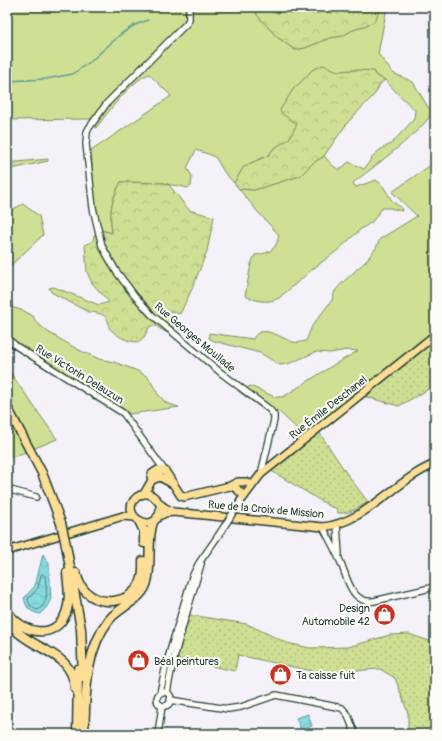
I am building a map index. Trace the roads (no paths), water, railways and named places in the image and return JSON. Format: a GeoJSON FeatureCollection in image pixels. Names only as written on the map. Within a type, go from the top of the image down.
{"type":"FeatureCollection","features":[{"type":"Feature","properties":{"kind":"highway"},"geometry":{"type":"LineString","coordinates":[[7,407],[42,473],[59,524],[64,545],[81,629],[83,734]]}},
{"type":"Feature","properties":{"kind":"highway"},"geometry":{"type":"LineString","coordinates":[[7,417],[32,465],[59,524]]}},
{"type":"Feature","properties":{"kind":"highway"},"geometry":{"type":"LineString","coordinates":[[64,545],[79,581],[86,592],[103,601],[120,600],[129,596],[135,590],[140,584],[143,576],[145,538],[144,531],[137,519]]}},
{"type":"Feature","properties":{"kind":"highway"},"geometry":{"type":"LineString","coordinates":[[83,734],[88,667],[100,633],[109,620],[118,611],[134,600],[142,592],[146,585],[150,534],[155,519]]}},
{"type":"Feature","properties":{"kind":"highway"},"geometry":{"type":"LineString","coordinates":[[64,545],[77,625],[78,671],[76,734]]}},
{"type":"Feature","properties":{"kind":"highway"},"geometry":{"type":"LineString","coordinates":[[7,611],[16,623],[29,630],[37,632],[44,631],[58,624],[66,612],[69,603],[66,558]]}},
{"type":"Feature","properties":{"kind":"highway"},"geometry":{"type":"LineString","coordinates":[[7,620],[20,634],[57,656],[68,668],[74,686],[76,734]]}},
{"type":"Feature","properties":{"kind":"main road","name":"Rue Émile Deschanel"},"geometry":{"type":"LineString","coordinates":[[242,499],[262,474],[435,335]]}},
{"type":"Feature","properties":{"kind":"main road","name":"Rue de la Croix de Mission"},"geometry":{"type":"LineString","coordinates":[[173,512],[323,527],[337,525],[353,518],[421,471],[435,464]]}},
{"type":"Feature","properties":{"kind":"main road"},"geometry":{"type":"LineString","coordinates":[[173,512],[160,505],[152,495],[151,477],[156,470],[165,471],[181,496],[184,498],[230,486],[238,482],[246,482],[252,485]]}},
{"type":"Feature","properties":{"kind":"main road"},"geometry":{"type":"LineString","coordinates":[[144,494],[151,483],[160,476],[174,485]]}},
{"type":"Feature","properties":{"kind":"main road"},"geometry":{"type":"LineString","coordinates":[[230,486],[236,488],[242,499]]}},
{"type":"Feature","properties":{"kind":"main road"},"geometry":{"type":"LineString","coordinates":[[7,551],[123,516],[132,507],[137,496],[144,494],[152,495]]}},
{"type":"Feature","properties":{"kind":"main road"},"geometry":{"type":"LineString","coordinates":[[155,519],[160,510],[160,505]]}},
{"type":"Feature","properties":{"kind":"main road"},"geometry":{"type":"LineString","coordinates":[[132,507],[137,519]]}},
{"type":"Feature","properties":{"kind":"main road"},"geometry":{"type":"LineString","coordinates":[[123,516],[137,519],[146,523],[165,513],[173,512]]}},
{"type":"Feature","properties":{"kind":"street","name":"Rue Georges Moullade"},"geometry":{"type":"LineString","coordinates":[[189,7],[189,19],[187,23],[107,103],[87,132],[86,144],[93,208],[102,246],[116,271],[134,295],[152,315],[220,372],[269,409],[274,415],[262,474]]}},
{"type":"Feature","properties":{"kind":"street","name":"Rue Victorin Delauzun"},"geometry":{"type":"LineString","coordinates":[[7,338],[16,346],[123,413],[165,471]]}},
{"type":"Feature","properties":{"kind":"street"},"geometry":{"type":"LineString","coordinates":[[7,489],[36,497]]}},
{"type":"Feature","properties":{"kind":"street"},"geometry":{"type":"LineString","coordinates":[[162,706],[158,704],[157,696],[160,693],[166,665],[192,577],[242,499]]}},
{"type":"Feature","properties":{"kind":"street"},"geometry":{"type":"LineString","coordinates":[[337,525],[340,561]]}},
{"type":"Feature","properties":{"kind":"street"},"geometry":{"type":"LineString","coordinates":[[323,527],[355,595],[367,602],[374,602],[435,587]]}},
{"type":"Feature","properties":{"kind":"street"},"geometry":{"type":"LineString","coordinates":[[162,706],[166,706],[170,700],[170,696],[167,693],[170,672],[203,558]]}},
{"type":"Feature","properties":{"kind":"street"},"geometry":{"type":"LineString","coordinates":[[160,693],[167,693]]}},
{"type":"Feature","properties":{"kind":"street"},"geometry":{"type":"LineString","coordinates":[[170,700],[228,709],[241,707],[276,695],[342,708],[348,715],[354,734]]}},
{"type":"Feature","properties":{"kind":"street"},"geometry":{"type":"LineString","coordinates":[[158,734],[162,706]]}},
{"type":"Feature","properties":{"kind":"water"},"geometry":{"type":"Polygon","coordinates":[[[43,554],[49,564],[51,599],[46,608],[40,614],[29,609],[24,598],[35,586],[43,554]]]}},
{"type":"Feature","properties":{"kind":"water"},"geometry":{"type":"Polygon","coordinates":[[[308,714],[312,726],[301,730],[296,718],[308,714]]]}},
{"type":"Feature","properties":{"kind":"waterway"},"geometry":{"type":"LineString","coordinates":[[7,81],[46,79],[73,74],[91,61],[121,34],[135,25],[148,20]]}},
{"type":"Feature","properties":{"kind":"place","name":"Design Automobile 42"},"geometry":{"type":"Point","coordinates":[385,614]}},
{"type":"Feature","properties":{"kind":"place","name":"Béal peintures"},"geometry":{"type":"Point","coordinates":[138,661]}},
{"type":"Feature","properties":{"kind":"place","name":"Ta caisse fuit"},"geometry":{"type":"Point","coordinates":[280,675]}}]}
